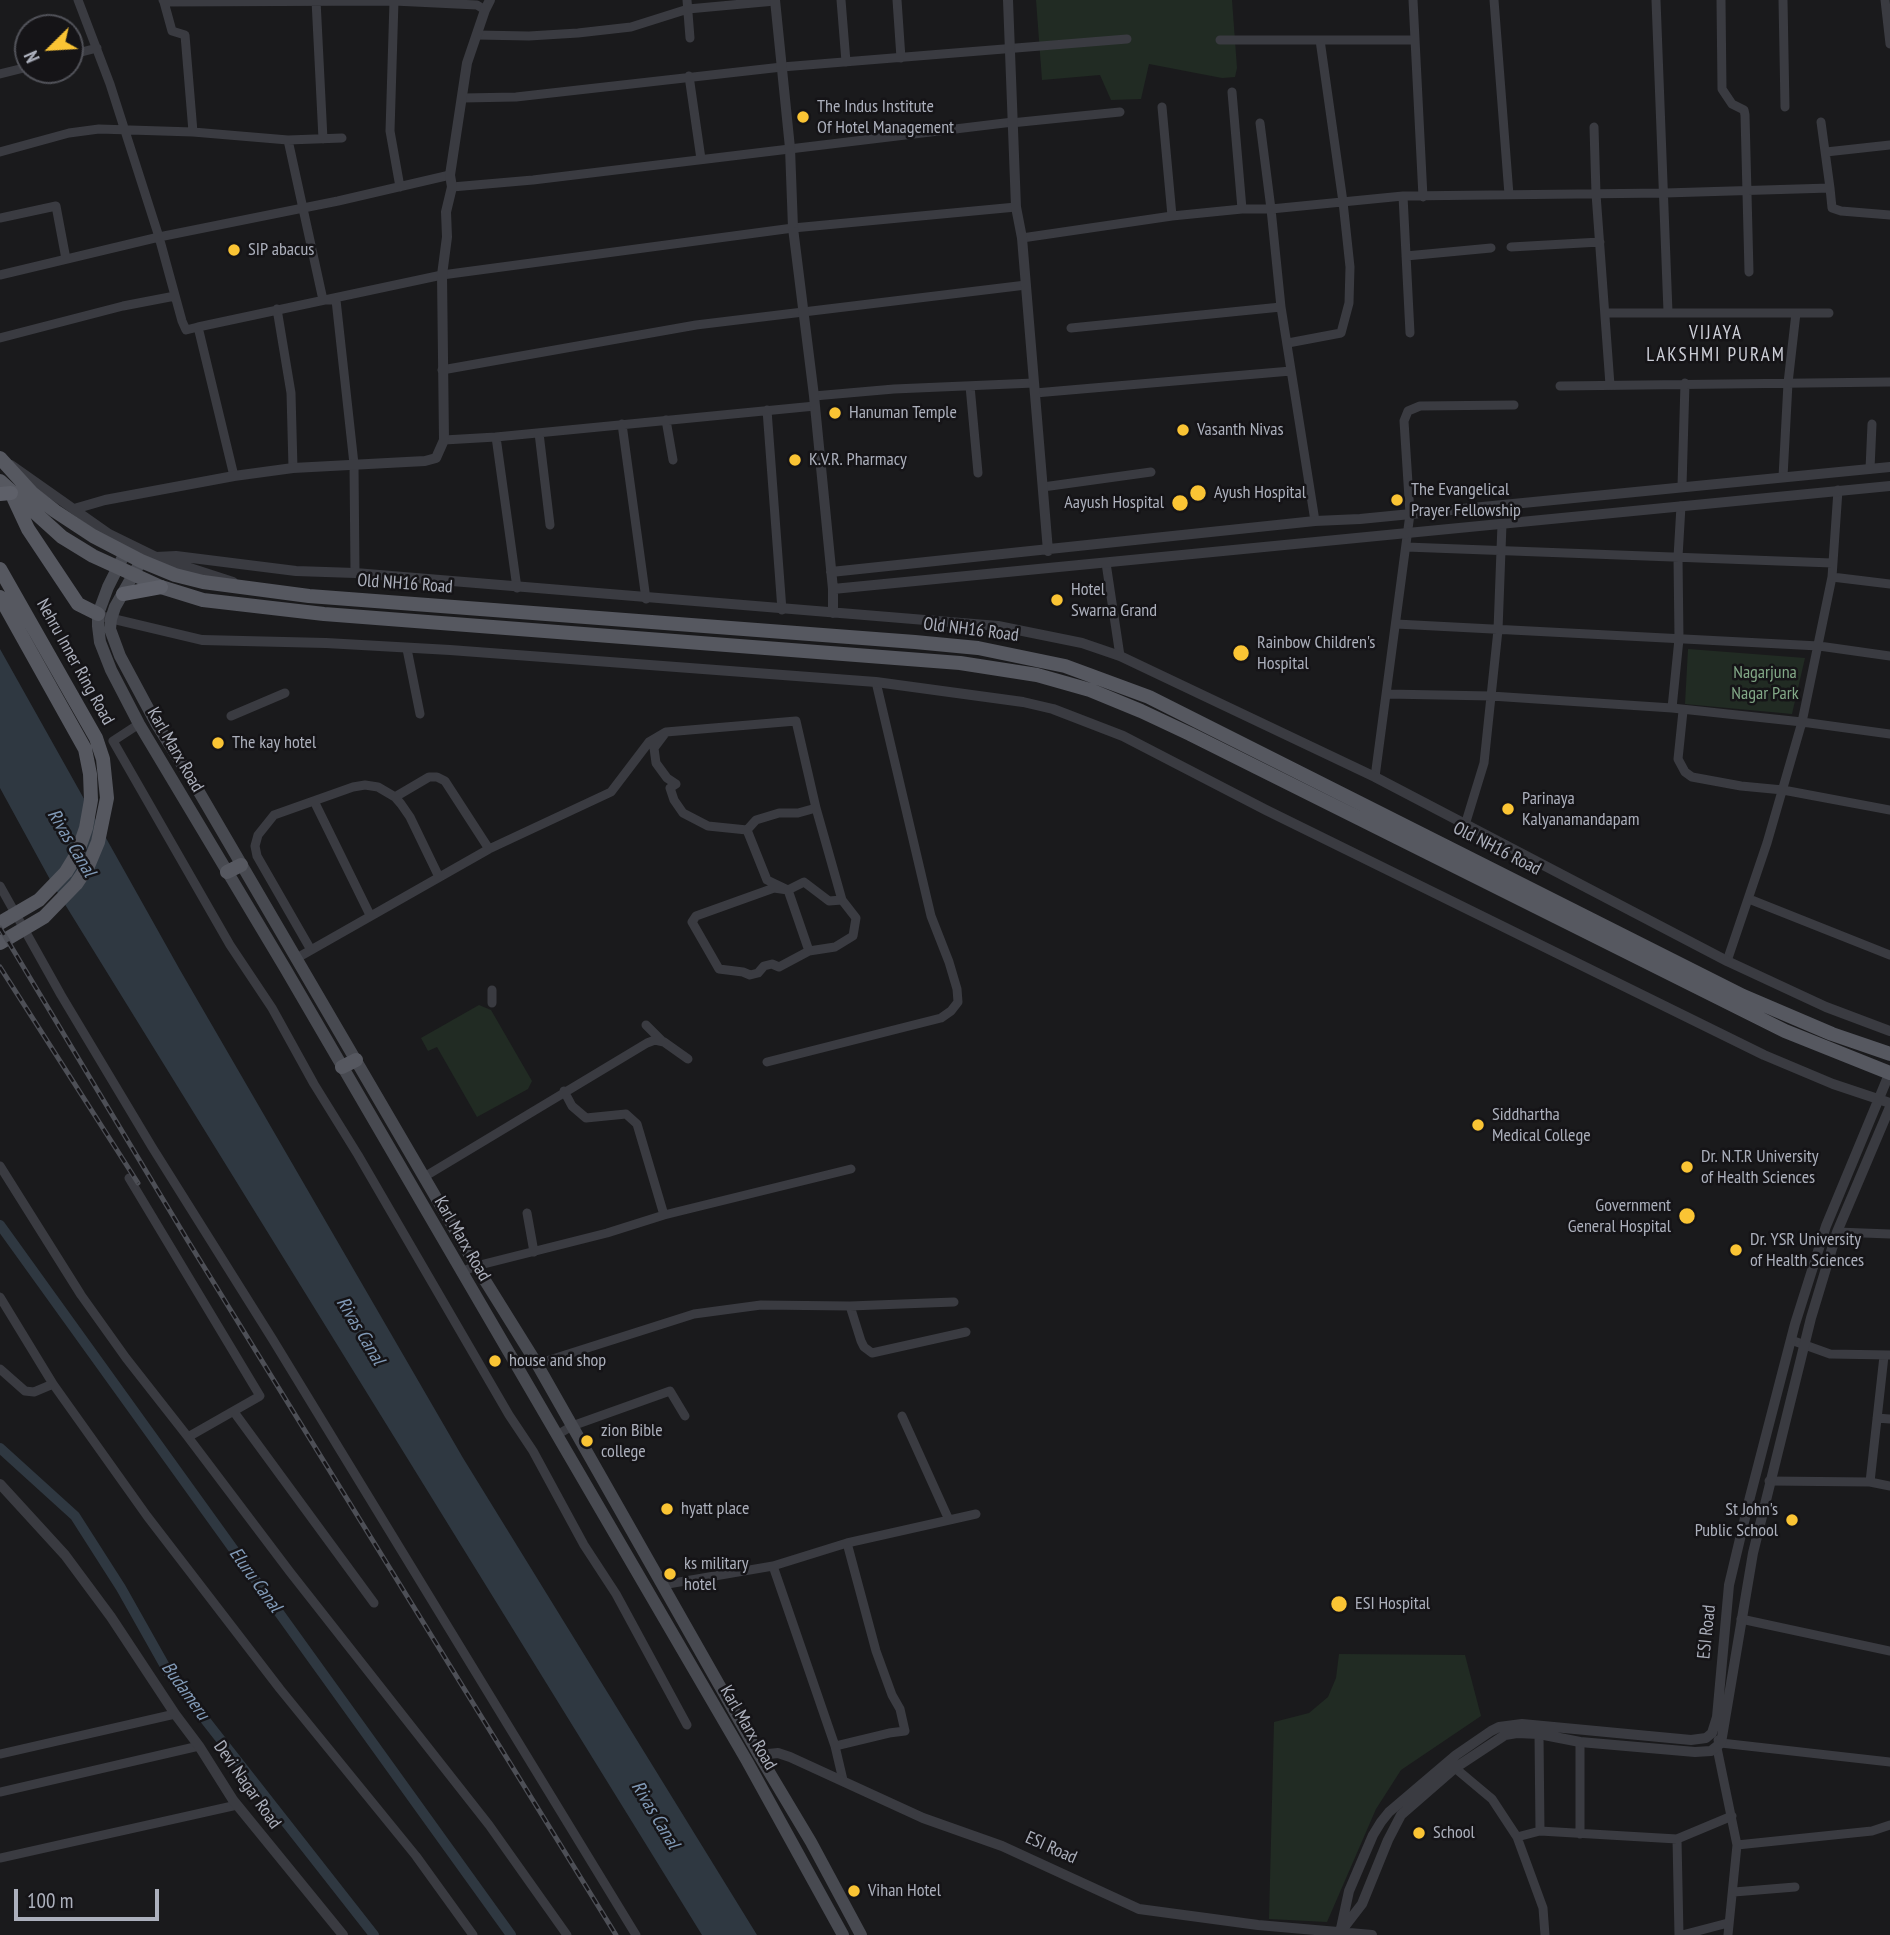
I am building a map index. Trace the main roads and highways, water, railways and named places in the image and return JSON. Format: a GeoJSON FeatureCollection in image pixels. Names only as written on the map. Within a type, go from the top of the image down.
{"type":"FeatureCollection","features":[{"type":"Feature","properties":{"kind":"highway"},"geometry":{"type":"LineString","coordinates":[[123,594],[161,587]]}},
{"type":"Feature","properties":{"kind":"main road","name":"Old NH16 Road"},"geometry":{"type":"LineString","coordinates":[[0,458],[32,493],[93,536],[141,561],[193,579],[309,596],[978,648],[1065,666],[1149,697],[1186,715],[1743,996],[1832,1034],[1890,1054]]}},
{"type":"Feature","properties":{"kind":"main road","name":"Old NH16 Road"},"geometry":{"type":"LineString","coordinates":[[0,481],[6,493],[62,537],[134,576],[203,600],[324,614],[960,663],[1037,675],[1077,686],[1190,734],[1784,1031],[1890,1073]]}},
{"type":"Feature","properties":{"kind":"main road"},"geometry":{"type":"LineString","coordinates":[[6,493],[78,604],[105,617],[123,594],[141,561]]}},
{"type":"Feature","properties":{"kind":"main road","name":"Karl Marx Road"},"geometry":{"type":"LineString","coordinates":[[125,553],[117,568],[100,642],[139,724],[234,868],[297,957],[349,1063],[461,1272],[681,1648],[843,1935]]}},
{"type":"Feature","properties":{"kind":"main road","name":"Nehru Inner Ring Road"},"geometry":{"type":"LineString","coordinates":[[0,569],[96,738],[103,759],[107,798],[98,842],[88,866],[76,884],[44,917],[0,943]]}},
{"type":"Feature","properties":{"kind":"main road"},"geometry":{"type":"LineString","coordinates":[[0,597],[85,749],[91,800],[86,828],[77,854],[66,872],[39,900],[0,923]]}},
{"type":"Feature","properties":{"kind":"main road","name":"Karl Marx Road"},"geometry":{"type":"LineString","coordinates":[[105,617],[120,656],[156,723],[195,785],[234,868],[349,1063],[424,1177],[537,1364],[811,1842],[861,1935]]}},
{"type":"Feature","properties":{"kind":"main road"},"geometry":{"type":"LineString","coordinates":[[681,1648],[694,1640]]}},
{"type":"Feature","properties":{"kind":"main road"},"geometry":{"type":"LineString","coordinates":[[797,1850],[811,1842]]}},
{"type":"Feature","properties":{"kind":"water","name":"Rivas Canal"},"geometry":{"type":"Polygon","coordinates":[[[0,649],[180,970],[463,1458],[757,1935],[702,1935],[53,885],[0,788],[0,649]]]}},
{"type":"Feature","properties":{"kind":"waterway","name":"Eluru Canal"},"geometry":{"type":"LineString","coordinates":[[0,1225],[511,1935]]}},
{"type":"Feature","properties":{"kind":"waterway","name":"Budameru"},"geometry":{"type":"LineString","coordinates":[[0,1448],[75,1516],[121,1588],[170,1675],[374,1935]]}},
{"type":"Feature","properties":{"kind":"railway"},"geometry":{"type":"LineString","coordinates":[[0,928],[188,1241],[616,1935]]}},
{"type":"Feature","properties":{"kind":"railway"},"geometry":{"type":"LineString","coordinates":[[0,967],[138,1183]]}},
{"type":"Feature","properties":{"kind":"place","name":"The Indus Institute Of Hotel Management"},"geometry":{"type":"Point","coordinates":[803,117]}},
{"type":"Feature","properties":{"kind":"place","name":"SIP abacus"},"geometry":{"type":"Point","coordinates":[234,250]}},
{"type":"Feature","properties":{"kind":"place","name":"Hanuman Temple"},"geometry":{"type":"Point","coordinates":[835,413]}},
{"type":"Feature","properties":{"kind":"place","name":"Vasanth Nivas"},"geometry":{"type":"Point","coordinates":[1183,430]}},
{"type":"Feature","properties":{"kind":"place","name":"K.V.R. Pharmacy"},"geometry":{"type":"Point","coordinates":[795,460]}},
{"type":"Feature","properties":{"kind":"place","name":"Ayush Hospital"},"geometry":{"type":"Point","coordinates":[1198,493]}},
{"type":"Feature","properties":{"kind":"place","name":"The Evangelical Prayer Fellowship"},"geometry":{"type":"Point","coordinates":[1397,500]}},
{"type":"Feature","properties":{"kind":"place","name":"Aayush Hospital"},"geometry":{"type":"Point","coordinates":[1180,503]}},
{"type":"Feature","properties":{"kind":"place","name":"Hotel Swarna Grand"},"geometry":{"type":"Point","coordinates":[1057,600]}},
{"type":"Feature","properties":{"kind":"place","name":"Rainbow Children's Hospital"},"geometry":{"type":"Point","coordinates":[1241,653]}},
{"type":"Feature","properties":{"kind":"place","name":"The kay hotel"},"geometry":{"type":"Point","coordinates":[218,743]}},
{"type":"Feature","properties":{"kind":"place","name":"Parinaya Kalyanamandapam"},"geometry":{"type":"Point","coordinates":[1508,809]}},
{"type":"Feature","properties":{"kind":"place","name":"Siddhartha Medical College"},"geometry":{"type":"Point","coordinates":[1478,1125]}},
{"type":"Feature","properties":{"kind":"place","name":"Dr. N.T.R University of Health Sciences"},"geometry":{"type":"Point","coordinates":[1687,1167]}},
{"type":"Feature","properties":{"kind":"place","name":"Government General Hospital"},"geometry":{"type":"Point","coordinates":[1687,1216]}},
{"type":"Feature","properties":{"kind":"place","name":"Dr. YSR University of Health Sciences"},"geometry":{"type":"Point","coordinates":[1736,1250]}},
{"type":"Feature","properties":{"kind":"place","name":"house and shop"},"geometry":{"type":"Point","coordinates":[495,1361]}},
{"type":"Feature","properties":{"kind":"place","name":"zion Bible college"},"geometry":{"type":"Point","coordinates":[587,1441]}},
{"type":"Feature","properties":{"kind":"place","name":"hyatt place"},"geometry":{"type":"Point","coordinates":[667,1509]}},
{"type":"Feature","properties":{"kind":"place","name":"St John's Public School"},"geometry":{"type":"Point","coordinates":[1792,1520]}},
{"type":"Feature","properties":{"kind":"place","name":"ks military hotel"},"geometry":{"type":"Point","coordinates":[670,1574]}},
{"type":"Feature","properties":{"kind":"place","name":"ESI Hospital"},"geometry":{"type":"Point","coordinates":[1339,1604]}},
{"type":"Feature","properties":{"kind":"place","name":"School"},"geometry":{"type":"Point","coordinates":[1419,1833]}},
{"type":"Feature","properties":{"kind":"place","name":"Vihan Hotel"},"geometry":{"type":"Point","coordinates":[854,1891]}},
{"type":"Feature","properties":{"kind":"district","name":"VIJAYA LAKSHMI PURAM"},"geometry":{"type":"Point","coordinates":[1716,345]}},
{"type":"Feature","properties":{"kind":"park label","name":"Nagarjuna Nagar Park"},"geometry":{"type":"Point","coordinates":[1765,683]}}]}
